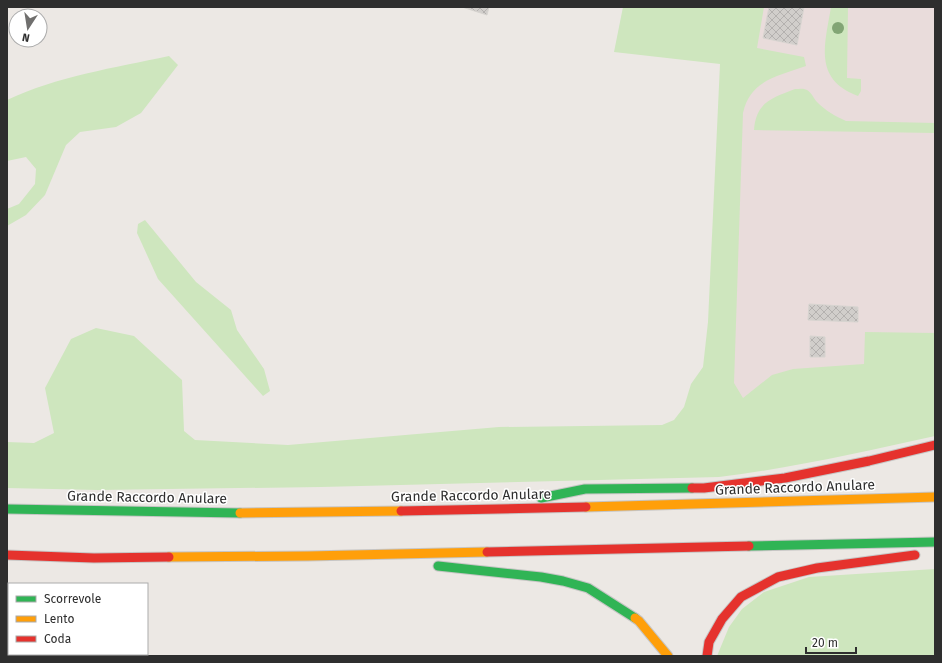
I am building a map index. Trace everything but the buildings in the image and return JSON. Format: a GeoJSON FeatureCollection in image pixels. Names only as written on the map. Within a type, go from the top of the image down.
{"type":"FeatureCollection","features":[{"type":"Feature","properties":{"kind":"highway"},"geometry":{"type":"LineString","coordinates":[[476,510],[585,489],[704,488],[785,478],[935,446]]}},
{"type":"Feature","properties":{"kind":"highway","name":"Grande Raccordo Anulare"},"geometry":{"type":"LineString","coordinates":[[7,509],[223,513],[476,510],[935,497]]}},
{"type":"Feature","properties":{"kind":"highway"},"geometry":{"type":"LineString","coordinates":[[7,555],[94,558],[308,556],[935,542]]}},
{"type":"Feature","properties":{"kind":"highway"},"geometry":{"type":"LineString","coordinates":[[707,656],[709,642],[722,619],[741,597],[778,577],[817,568],[928,553]]}},
{"type":"Feature","properties":{"kind":"highway"},"geometry":{"type":"LineString","coordinates":[[308,556],[400,563]]}},
{"type":"Feature","properties":{"kind":"highway"},"geometry":{"type":"LineString","coordinates":[[431,565],[541,577],[588,588],[639,621],[668,656]]}},
{"type":"Feature","properties":{"kind":"shaded area"},"geometry":{"type":"Polygon","coordinates":[[[741,7],[935,7],[935,379],[708,428],[741,7]]]}},
{"type":"Feature","properties":{"kind":"green space"},"geometry":{"type":"Polygon","coordinates":[[[623,7],[764,7],[757,48],[804,57],[806,66],[776,77],[759,86],[752,93],[743,113],[734,383],[743,398],[772,375],[793,369],[864,364],[865,332],[935,333],[935,436],[854,454],[719,477],[321,487],[98,490],[7,488],[7,442],[34,443],[54,433],[45,388],[71,339],[96,328],[134,336],[182,380],[184,431],[195,440],[288,445],[499,427],[662,425],[674,420],[684,407],[691,384],[703,367],[708,322],[720,64],[614,52],[623,7]]]}},
{"type":"Feature","properties":{"kind":"green space"},"geometry":{"type":"Polygon","coordinates":[[[831,7],[848,7],[847,78],[861,79],[861,91],[858,96],[844,89],[834,80],[828,70],[825,59],[825,47],[831,7]]]}},
{"type":"Feature","properties":{"kind":"green space"},"geometry":{"type":"Polygon","coordinates":[[[169,56],[178,65],[141,113],[116,127],[80,132],[66,145],[45,195],[26,215],[7,226],[7,209],[19,204],[35,184],[36,169],[26,157],[7,161],[7,100],[66,79],[169,56]]]}},
{"type":"Feature","properties":{"kind":"green space"},"geometry":{"type":"Polygon","coordinates":[[[795,89],[807,90],[824,108],[846,121],[935,123],[935,133],[754,130],[758,113],[767,102],[779,95],[795,89]]]}},
{"type":"Feature","properties":{"kind":"green space"},"geometry":{"type":"Polygon","coordinates":[[[145,220],[196,282],[231,310],[237,330],[264,369],[270,391],[263,396],[158,279],[137,233],[138,224],[145,220]]]}},
{"type":"Feature","properties":{"kind":"green space"},"geometry":{"type":"Polygon","coordinates":[[[935,569],[935,656],[717,656],[729,627],[742,609],[764,592],[809,577],[935,569]]]}},
{"type":"Feature","properties":{"kind":"traffic: fast"},"geometry":{"type":"LineString","coordinates":[[541,498],[585,489],[692,488]]}},
{"type":"Feature","properties":{"kind":"traffic: fast"},"geometry":{"type":"LineString","coordinates":[[7,509],[240,513]]}},
{"type":"Feature","properties":{"kind":"traffic: fast"},"geometry":{"type":"LineString","coordinates":[[749,546],[935,542]]}},
{"type":"Feature","properties":{"kind":"traffic: fast"},"geometry":{"type":"LineString","coordinates":[[438,566],[541,577],[563,581],[588,588],[635,618]]}},
{"type":"Feature","properties":{"kind":"traffic: slow"},"geometry":{"type":"LineString","coordinates":[[586,507],[935,497]]}},
{"type":"Feature","properties":{"kind":"traffic: slow"},"geometry":{"type":"LineString","coordinates":[[240,513],[401,511]]}},
{"type":"Feature","properties":{"kind":"traffic: slow"},"geometry":{"type":"LineString","coordinates":[[169,557],[487,552]]}},
{"type":"Feature","properties":{"kind":"traffic: slow"},"geometry":{"type":"LineString","coordinates":[[635,618],[668,656]]}},
{"type":"Feature","properties":{"kind":"traffic: jam"},"geometry":{"type":"LineString","coordinates":[[692,488],[704,488],[785,478],[869,461],[935,445]]}},
{"type":"Feature","properties":{"kind":"traffic: jam"},"geometry":{"type":"LineString","coordinates":[[401,511],[586,507]]}},
{"type":"Feature","properties":{"kind":"traffic: jam"},"geometry":{"type":"LineString","coordinates":[[487,552],[749,546]]}},
{"type":"Feature","properties":{"kind":"traffic: jam"},"geometry":{"type":"LineString","coordinates":[[7,555],[94,558],[169,557]]}},
{"type":"Feature","properties":{"kind":"traffic: jam"},"geometry":{"type":"LineString","coordinates":[[707,656],[709,642],[722,619],[741,597],[778,577],[817,568],[915,555]]}}]}
